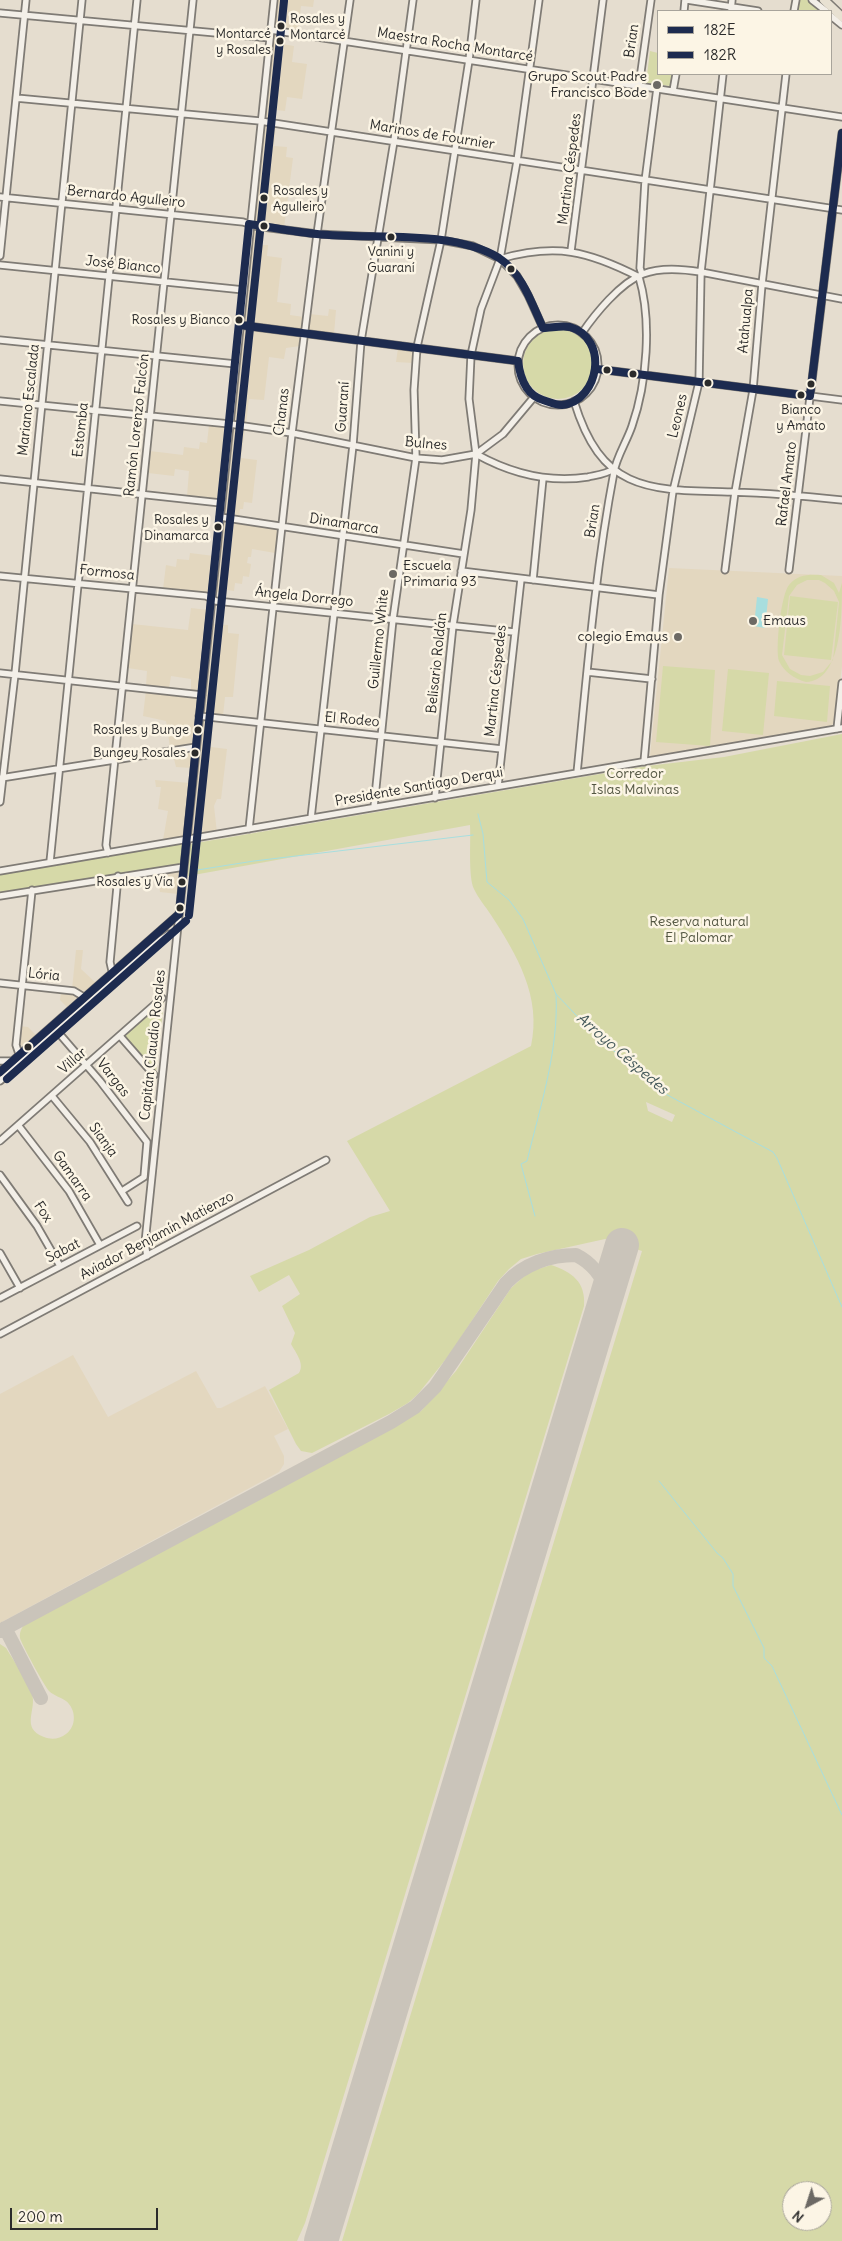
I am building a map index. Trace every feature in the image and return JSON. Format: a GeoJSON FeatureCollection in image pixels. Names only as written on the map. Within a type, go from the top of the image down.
{"type":"FeatureCollection","features":[{"type":"Feature","properties":{"kind":"street"},"geometry":{"type":"LineString","coordinates":[[0,256],[3,198],[26,0]]}},
{"type":"Feature","properties":{"kind":"street","name":"Mariano Escalada"},"geometry":{"type":"LineString","coordinates":[[0,802],[1,778],[15,674],[40,405],[62,203],[70,103],[82,0]]}},
{"type":"Feature","properties":{"kind":"street","name":"Estomba"},"geometry":{"type":"LineString","coordinates":[[50,862],[137,0]]}},
{"type":"Feature","properties":{"kind":"street","name":"Ramón Lorenzo Falcón"},"geometry":{"type":"LineString","coordinates":[[108,853],[106,846],[193,0]]}},
{"type":"Feature","properties":{"kind":"street","name":"Capitán Claudio Rosales"},"geometry":{"type":"LineString","coordinates":[[147,1256],[145,1243],[274,0]]}},
{"type":"Feature","properties":{"kind":"street","name":"Chanas"},"geometry":{"type":"LineString","coordinates":[[249,829],[259,722],[292,433],[317,234],[346,40],[350,0]]}},
{"type":"Feature","properties":{"kind":"street","name":"Guaraní"},"geometry":{"type":"LineString","coordinates":[[311,818],[353,445],[361,341],[394,142],[413,0]]}},
{"type":"Feature","properties":{"kind":"street","name":"Guillermo White"},"geometry":{"type":"LineString","coordinates":[[374,807],[393,619],[416,458],[414,390],[416,347],[441,240],[469,60],[476,0]]}},
{"type":"Feature","properties":{"kind":"street","name":"Belisario Roldán"},"geometry":{"type":"LineString","coordinates":[[435,798],[453,625],[476,454],[468,399],[471,355],[481,309],[500,259],[531,70],[539,0]]}},
{"type":"Feature","properties":{"kind":"street","name":"Martina Céspedes"},"geometry":{"type":"LineString","coordinates":[[571,251],[604,0]]}},
{"type":"Feature","properties":{"kind":"street","name":"Brian"},"geometry":{"type":"LineString","coordinates":[[639,86],[650,0]]}},
{"type":"Feature","properties":{"kind":"street"},"geometry":{"type":"LineString","coordinates":[[686,0],[744,10]]}},
{"type":"Feature","properties":{"kind":"street"},"geometry":{"type":"LineString","coordinates":[[731,9],[732,0]]}},
{"type":"Feature","properties":{"kind":"street"},"geometry":{"type":"LineString","coordinates":[[812,0],[825,10]]}},
{"type":"Feature","properties":{"kind":"street"},"geometry":{"type":"LineString","coordinates":[[0,12],[270,38]]}},
{"type":"Feature","properties":{"kind":"street","name":"Maestra Rocha Montarcé"},"geometry":{"type":"LineString","coordinates":[[271,30],[842,117]]}},
{"type":"Feature","properties":{"kind":"street"},"geometry":{"type":"LineString","coordinates":[[673,91],[676,75]]}},
{"type":"Feature","properties":{"kind":"street","name":"Leones"},"geometry":{"type":"LineString","coordinates":[[644,762],[659,595],[673,491],[699,382],[701,272],[723,75]]}},
{"type":"Feature","properties":{"kind":"street","name":"Atahualpa"},"geometry":{"type":"LineString","coordinates":[[725,570],[735,492],[753,390],[770,199],[786,75]]}},
{"type":"Feature","properties":{"kind":"street","name":"Brian"},"geometry":{"type":"LineString","coordinates":[[577,773],[596,587],[614,469],[633,424],[643,376],[645,310],[640,268],[645,181],[658,88]]}},
{"type":"Feature","properties":{"kind":"street","name":"Marinos de Fournier"},"geometry":{"type":"LineString","coordinates":[[16,98],[260,121],[842,210]]}},
{"type":"Feature","properties":{"kind":"street","name":"Rafael Amato"},"geometry":{"type":"LineString","coordinates":[[789,570],[842,132]]}},
{"type":"Feature","properties":{"kind":"street","name":"Bernardo Agulleiro"},"geometry":{"type":"LineString","coordinates":[[3,198],[243,222],[317,234],[441,240],[473,246],[500,259]]}},
{"type":"Feature","properties":{"kind":"street"},"geometry":{"type":"LineString","coordinates":[[500,259],[536,252],[571,251],[602,259],[640,275]]}},
{"type":"Feature","properties":{"kind":"street"},"geometry":{"type":"LineString","coordinates":[[500,259],[521,281],[543,328]]}},
{"type":"Feature","properties":{"kind":"street","name":"José Bianco"},"geometry":{"type":"LineString","coordinates":[[0,265],[244,290]]}},
{"type":"Feature","properties":{"kind":"street"},"geometry":{"type":"LineString","coordinates":[[582,333],[608,300],[640,275],[678,269],[822,297],[842,299]]}},
{"type":"Feature","properties":{"kind":"street"},"geometry":{"type":"LineString","coordinates":[[240,325],[518,361]]}},
{"type":"Feature","properties":{"kind":"street"},"geometry":{"type":"LineString","coordinates":[[563,326],[582,333],[591,343],[596,355],[597,369],[590,388],[574,401],[554,404],[534,397],[521,381],[518,361],[526,341],[543,328],[563,326]]}},
{"type":"Feature","properties":{"kind":"street"},"geometry":{"type":"LineString","coordinates":[[0,340],[236,364]]}},
{"type":"Feature","properties":{"kind":"street"},"geometry":{"type":"LineString","coordinates":[[597,369],[842,400]]}},
{"type":"Feature","properties":{"kind":"street"},"geometry":{"type":"LineString","coordinates":[[476,454],[503,434],[534,397]]}},
{"type":"Feature","properties":{"kind":"street","name":"Bulnes"},"geometry":{"type":"LineString","coordinates":[[0,401],[230,424],[292,433],[416,458],[442,460],[476,454]]}},
{"type":"Feature","properties":{"kind":"street"},"geometry":{"type":"LineString","coordinates":[[574,401],[591,440],[614,469],[640,484],[673,491],[798,495],[842,500]]}},
{"type":"Feature","properties":{"kind":"street"},"geometry":{"type":"LineString","coordinates":[[476,454],[514,470],[543,478],[580,478],[607,473],[614,469]]}},
{"type":"Feature","properties":{"kind":"street"},"geometry":{"type":"LineString","coordinates":[[533,580],[543,478]]}},
{"type":"Feature","properties":{"kind":"street"},"geometry":{"type":"LineString","coordinates":[[0,479],[222,503]]}},
{"type":"Feature","properties":{"kind":"street","name":"Dinamarca"},"geometry":{"type":"LineString","coordinates":[[220,517],[464,554]]}},
{"type":"Feature","properties":{"kind":"street"},"geometry":{"type":"LineString","coordinates":[[461,571],[659,595]]}},
{"type":"Feature","properties":{"kind":"street","name":"Formosa"},"geometry":{"type":"LineString","coordinates":[[0,576],[77,582],[212,598]]}},
{"type":"Feature","properties":{"kind":"street","name":"Martina Céspedes"},"geometry":{"type":"LineString","coordinates":[[498,786],[521,579]]}},
{"type":"Feature","properties":{"kind":"street","name":"Ángela Dorrego"},"geometry":{"type":"LineString","coordinates":[[212,598],[216,600],[514,632]]}},
{"type":"Feature","properties":{"kind":"street"},"geometry":{"type":"LineString","coordinates":[[587,672],[652,679]]}},
{"type":"Feature","properties":{"kind":"street"},"geometry":{"type":"LineString","coordinates":[[0,673],[202,695]]}},
{"type":"Feature","properties":{"kind":"street"},"geometry":{"type":"LineString","coordinates":[[839,728],[842,683]]}},
{"type":"Feature","properties":{"kind":"street","name":"El Rodeo"},"geometry":{"type":"LineString","coordinates":[[199,716],[502,748]]}},
{"type":"Feature","properties":{"kind":"street","name":"Presidente Santiago Derqui"},"geometry":{"type":"LineString","coordinates":[[0,871],[839,728]]}},
{"type":"Feature","properties":{"kind":"street"},"geometry":{"type":"LineString","coordinates":[[1,778],[196,747]]}},
{"type":"Feature","properties":{"kind":"street"},"geometry":{"type":"LineString","coordinates":[[0,896],[184,867]]}},
{"type":"Feature","properties":{"kind":"street"},"geometry":{"type":"LineString","coordinates":[[112,971],[110,962],[118,876]]}},
{"type":"Feature","properties":{"kind":"street"},"geometry":{"type":"LineString","coordinates":[[19,1054],[16,1045],[32,890]]}},
{"type":"Feature","properties":{"kind":"street"},"geometry":{"type":"LineString","coordinates":[[0,1072],[112,971],[179,914]]}},
{"type":"Feature","properties":{"kind":"street"},"geometry":{"type":"LineString","coordinates":[[0,1082],[160,940],[169,934],[177,934]]}},
{"type":"Feature","properties":{"kind":"street","name":"Lória"},"geometry":{"type":"LineString","coordinates":[[0,983],[74,991],[84,997]]}},
{"type":"Feature","properties":{"kind":"street","name":"Villar"},"geometry":{"type":"LineString","coordinates":[[0,1141],[162,998]]}},
{"type":"Feature","properties":{"kind":"street","name":"Vargas"},"geometry":{"type":"LineString","coordinates":[[57,1031],[87,1065],[146,1142],[144,1177],[122,1191]]}},
{"type":"Feature","properties":{"kind":"street"},"geometry":{"type":"LineString","coordinates":[[120,1036],[154,1074]]}},
{"type":"Feature","properties":{"kind":"street"},"geometry":{"type":"LineString","coordinates":[[0,1060],[12,1061]]}},
{"type":"Feature","properties":{"kind":"street","name":"Sianja"},"geometry":{"type":"LineString","coordinates":[[52,1096],[90,1142],[128,1202]]}},
{"type":"Feature","properties":{"kind":"street","name":"Gamarra"},"geometry":{"type":"LineString","coordinates":[[18,1126],[65,1186],[100,1245]]}},
{"type":"Feature","properties":{"kind":"street","name":"Aviador Benjamín Matienzo"},"geometry":{"type":"LineString","coordinates":[[0,1334],[326,1160]]}},
{"type":"Feature","properties":{"kind":"street","name":"Fox"},"geometry":{"type":"LineString","coordinates":[[0,1175],[38,1226],[60,1266]]}},
{"type":"Feature","properties":{"kind":"street","name":"Sabat"},"geometry":{"type":"LineString","coordinates":[[0,1298],[138,1226]]}},
{"type":"Feature","properties":{"kind":"street"},"geometry":{"type":"LineString","coordinates":[[0,1253],[20,1288]]}},
{"type":"Feature","properties":{"kind":"shaded area"},"geometry":{"type":"Polygon","coordinates":[[[276,0],[314,0],[313,7],[301,6],[298,30],[276,27],[274,25],[276,0]]]}},
{"type":"Feature","properties":{"kind":"shaded area"},"geometry":{"type":"Polygon","coordinates":[[[276,33],[282,34],[281,44],[294,46],[292,62],[307,64],[302,99],[287,97],[285,111],[276,110],[274,121],[264,117],[273,35],[276,33]]]}},
{"type":"Feature","properties":{"kind":"shaded area"},"geometry":{"type":"Polygon","coordinates":[[[267,124],[276,125],[274,146],[287,147],[286,157],[293,158],[284,228],[253,222],[263,126],[267,124]]]}},
{"type":"Feature","properties":{"kind":"shaded area"},"geometry":{"type":"Polygon","coordinates":[[[255,230],[264,230],[262,245],[268,245],[267,256],[282,258],[277,302],[291,304],[290,315],[304,317],[303,327],[300,330],[244,322],[252,233],[255,230]]]}},
{"type":"Feature","properties":{"kind":"shaded area"},"geometry":{"type":"Polygon","coordinates":[[[329,309],[336,310],[334,334],[309,330],[309,314],[328,316],[329,309]]]}},
{"type":"Feature","properties":{"kind":"shaded area"},"geometry":{"type":"Polygon","coordinates":[[[246,329],[297,335],[301,338],[300,346],[286,348],[284,359],[269,357],[264,400],[249,399],[246,425],[236,423],[234,419],[242,332],[246,329]]]}},
{"type":"Feature","properties":{"kind":"shaded area"},"geometry":{"type":"Polygon","coordinates":[[[398,348],[413,352],[413,363],[396,362],[398,348]]]}},
{"type":"Feature","properties":{"kind":"shaded area"},"geometry":{"type":"Polygon","coordinates":[[[209,425],[224,426],[227,429],[220,496],[218,499],[187,496],[189,471],[175,469],[174,476],[148,473],[150,451],[183,455],[184,447],[199,449],[200,442],[207,443],[209,425]]]}},
{"type":"Feature","properties":{"kind":"shaded area"},"geometry":{"type":"Polygon","coordinates":[[[235,428],[245,429],[241,458],[257,460],[252,503],[244,502],[243,509],[240,509],[239,518],[224,515],[223,512],[232,432],[235,428]]]}},
{"type":"Feature","properties":{"kind":"shaded area"},"geometry":{"type":"Polygon","coordinates":[[[228,521],[274,528],[278,532],[275,553],[252,549],[251,557],[248,557],[247,563],[251,564],[249,577],[243,576],[242,584],[235,583],[234,591],[227,590],[227,594],[215,592],[222,525],[228,521]]]}},
{"type":"Feature","properties":{"kind":"shaded area"},"geometry":{"type":"Polygon","coordinates":[[[190,553],[214,556],[210,593],[163,589],[166,565],[176,567],[177,559],[189,560],[190,553]]]}},
{"type":"Feature","properties":{"kind":"shaded area","name":"Emaus"},"geometry":{"type":"Polygon","coordinates":[[[669,568],[842,576],[842,666],[835,721],[828,730],[653,759],[650,756],[669,568]]]}},
{"type":"Feature","properties":{"kind":"shaded area"},"geometry":{"type":"Polygon","coordinates":[[[191,608],[208,610],[200,690],[191,690],[191,679],[171,676],[169,688],[146,685],[147,671],[128,668],[132,624],[188,630],[191,608]]]}},
{"type":"Feature","properties":{"kind":"shaded area"},"geometry":{"type":"Polygon","coordinates":[[[212,624],[228,625],[228,633],[239,634],[233,697],[225,697],[223,716],[206,715],[203,712],[212,624]]]}},
{"type":"Feature","properties":{"kind":"shaded area"},"geometry":{"type":"Polygon","coordinates":[[[146,690],[199,698],[194,743],[170,747],[166,721],[143,716],[146,690]]]}},
{"type":"Feature","properties":{"kind":"shaded area"},"geometry":{"type":"Polygon","coordinates":[[[206,720],[213,720],[211,747],[227,749],[221,799],[217,799],[214,806],[217,833],[193,836],[190,833],[201,724],[206,720]]]}},
{"type":"Feature","properties":{"kind":"shaded area"},"geometry":{"type":"Polygon","coordinates":[[[190,749],[194,752],[192,768],[176,767],[174,759],[182,759],[181,750],[190,749]]]}},
{"type":"Feature","properties":{"kind":"shaded area"},"geometry":{"type":"Polygon","coordinates":[[[155,780],[190,783],[185,834],[182,837],[163,840],[168,811],[158,809],[161,787],[156,787],[155,780]]]}},
{"type":"Feature","properties":{"kind":"shaded area"},"geometry":{"type":"Polygon","coordinates":[[[180,871],[178,894],[160,892],[159,885],[168,885],[168,872],[180,871]]]}},
{"type":"Feature","properties":{"kind":"shaded area"},"geometry":{"type":"Polygon","coordinates":[[[76,950],[83,950],[81,969],[96,983],[87,991],[72,989],[76,950]]]}},
{"type":"Feature","properties":{"kind":"shaded area"},"geometry":{"type":"Polygon","coordinates":[[[61,992],[75,994],[76,998],[67,1007],[60,1000],[61,992]]]}},
{"type":"Feature","properties":{"kind":"shaded area"},"geometry":{"type":"Polygon","coordinates":[[[20,1026],[28,1027],[36,1035],[22,1046],[18,1043],[20,1026]]]}},
{"type":"Feature","properties":{"kind":"shaded area"},"geometry":{"type":"Polygon","coordinates":[[[73,1355],[108,1417],[196,1371],[217,1408],[221,1408],[265,1386],[288,1429],[274,1436],[284,1456],[284,1464],[279,1472],[0,1623],[0,1394],[73,1355]]]}},
{"type":"Feature","properties":{"kind":"green space"},"geometry":{"type":"Polygon","coordinates":[[[798,0],[807,0],[819,10],[796,10],[798,0]]]}},
{"type":"Feature","properties":{"kind":"green space"},"geometry":{"type":"Polygon","coordinates":[[[650,51],[657,53],[657,75],[672,75],[670,86],[646,83],[650,51]]]}},
{"type":"Feature","properties":{"kind":"green space"},"geometry":{"type":"Polygon","coordinates":[[[551,329],[565,329],[578,335],[587,344],[593,357],[591,377],[583,389],[565,399],[551,399],[538,393],[529,384],[523,371],[523,357],[529,344],[538,335],[551,329]]]}},
{"type":"Feature","properties":{"kind":"green space"},"geometry":{"type":"Polygon","coordinates":[[[807,575],[821,575],[834,583],[839,593],[842,583],[840,628],[838,644],[833,659],[839,602],[834,591],[819,580],[807,580],[797,585],[789,596],[782,655],[790,669],[801,675],[810,676],[823,672],[831,662],[827,670],[818,679],[806,682],[790,674],[779,661],[778,634],[781,610],[786,590],[792,582],[799,577],[807,575]]]}},
{"type":"Feature","properties":{"kind":"green space"},"geometry":{"type":"Polygon","coordinates":[[[790,596],[838,602],[831,660],[784,655],[790,596]]]}},
{"type":"Feature","properties":{"kind":"green space"},"geometry":{"type":"Polygon","coordinates":[[[663,666],[715,670],[710,746],[656,742],[663,666]]]}},
{"type":"Feature","properties":{"kind":"green space"},"geometry":{"type":"Polygon","coordinates":[[[728,669],[769,673],[763,735],[722,731],[728,669]]]}},
{"type":"Feature","properties":{"kind":"green space"},"geometry":{"type":"Polygon","coordinates":[[[777,681],[830,686],[827,722],[774,716],[777,681]]]}},
{"type":"Feature","properties":{"kind":"green space"},"geometry":{"type":"Polygon","coordinates":[[[842,734],[842,2241],[342,2241],[642,1251],[605,1239],[521,1259],[498,1281],[450,1354],[418,1394],[408,1403],[312,1453],[301,1451],[269,1390],[301,1370],[299,1359],[291,1344],[295,1333],[282,1306],[300,1294],[289,1275],[259,1292],[250,1276],[309,1250],[370,1217],[390,1211],[347,1141],[531,1046],[534,1028],[533,1010],[525,977],[518,961],[510,945],[474,889],[470,867],[470,825],[188,876],[190,844],[647,766],[724,757],[842,734]],[[646,1102],[648,1111],[672,1122],[675,1115],[646,1102]]]}},
{"type":"Feature","properties":{"kind":"green space"},"geometry":{"type":"Polygon","coordinates":[[[184,843],[182,864],[0,896],[0,875],[184,843]]]}},
{"type":"Feature","properties":{"kind":"green space"},"geometry":{"type":"Polygon","coordinates":[[[164,1000],[156,1072],[125,1036],[164,1000]]]}},
{"type":"Feature","properties":{"kind":"green space"},"geometry":{"type":"Polygon","coordinates":[[[551,1265],[565,1271],[576,1279],[583,1290],[584,1306],[305,2223],[297,2241],[0,2241],[0,1644],[6,1648],[30,1688],[33,1700],[31,1724],[33,1729],[47,1738],[55,1739],[64,1736],[72,1727],[74,1718],[72,1708],[66,1701],[49,1691],[24,1648],[20,1635],[27,1621],[421,1411],[456,1371],[511,1288],[529,1272],[551,1265]]]}},
{"type":"Feature","properties":{"kind":"water"},"geometry":{"type":"Polygon","coordinates":[[[757,597],[768,599],[765,628],[754,626],[757,597]]]}},
{"type":"Feature","properties":{"kind":"waterway","name":"Arroyo Céspedes"},"geometry":{"type":"LineString","coordinates":[[478,814],[483,834],[487,882],[509,900],[523,919],[556,994],[592,1032],[660,1091],[773,1152],[842,1307]]}},
{"type":"Feature","properties":{"kind":"waterway"},"geometry":{"type":"LineString","coordinates":[[191,871],[254,861],[473,835]]}},
{"type":"Feature","properties":{"kind":"waterway"},"geometry":{"type":"LineString","coordinates":[[535,1216],[521,1164],[527,1161],[548,1078],[555,1036],[556,994]]}},
{"type":"Feature","properties":{"kind":"waterway"},"geometry":{"type":"LineString","coordinates":[[659,1481],[723,1558],[733,1574],[733,1586],[764,1648],[764,1658],[772,1666],[842,1815]]}},
{"type":"Feature","properties":{"kind":"taxiway"},"geometry":{"type":"LineString","coordinates":[[0,1631],[391,1422],[415,1407],[435,1387],[506,1283],[529,1266],[547,1259],[576,1255],[595,1270],[608,1292]]}},
{"type":"Feature","properties":{"kind":"taxiway"},"geometry":{"type":"LineString","coordinates":[[5,1628],[41,1698]]}},
{"type":"Feature","properties":{"kind":"runway"},"geometry":{"type":"LineString","coordinates":[[321,2241],[622,1245]]}},
{"type":"Feature","properties":{"kind":"transit line","name":"182R"},"geometry":{"type":"LineString","coordinates":[[189,915],[284,1]]}},
{"type":"Feature","properties":{"kind":"transit line","name":"182E"},"geometry":{"type":"LineString","coordinates":[[810,396],[842,133]]}},
{"type":"Feature","properties":{"kind":"transit line","name":"182E"},"geometry":{"type":"LineString","coordinates":[[179,914],[249,224],[338,236],[435,239],[480,249],[499,258],[514,272],[526,290],[543,328],[567,326],[582,333],[591,343],[595,355],[595,369],[592,381],[585,393],[575,401],[560,405],[537,398],[528,390],[522,379],[518,361],[240,325]]}},
{"type":"Feature","properties":{"kind":"transit line","name":"182E"},"geometry":{"type":"LineString","coordinates":[[597,369],[810,396]]}},
{"type":"Feature","properties":{"kind":"transit line","name":"182E"},"geometry":{"type":"LineString","coordinates":[[0,1072],[179,914]]}},
{"type":"Feature","properties":{"kind":"transit line","name":"182R"},"geometry":{"type":"LineString","coordinates":[[7,1079],[186,921]]}},
{"type":"Feature","properties":{"kind":"place","name":"Rosales y Montarcé"},"geometry":{"type":"Point","coordinates":[281,26]}},
{"type":"Feature","properties":{"kind":"place","name":"Montarcé y Rosales"},"geometry":{"type":"Point","coordinates":[280,41]}},
{"type":"Feature","properties":{"kind":"place","name":"Grupo Scout Padre Francisco Bode"},"geometry":{"type":"Point","coordinates":[657,85]}},
{"type":"Feature","properties":{"kind":"place","name":"Rosales y Agulleiro"},"geometry":{"type":"Point","coordinates":[264,198]}},
{"type":"Feature","properties":{"kind":"place","name":"Vanini y Guaraní"},"geometry":{"type":"Point","coordinates":[391,237]}},
{"type":"Feature","properties":{"kind":"place","name":"Rosales y Bianco"},"geometry":{"type":"Point","coordinates":[239,320]}},
{"type":"Feature","properties":{"kind":"place","name":"Bianco y Amato"},"geometry":{"type":"Point","coordinates":[801,395]}},
{"type":"Feature","properties":{"kind":"place","name":"Rosales y Dinamarca"},"geometry":{"type":"Point","coordinates":[218,527]}},
{"type":"Feature","properties":{"kind":"place","name":"Escuela Primaria 93"},"geometry":{"type":"Point","coordinates":[393,574]}},
{"type":"Feature","properties":{"kind":"place","name":"Emaus"},"geometry":{"type":"Point","coordinates":[753,621]}},
{"type":"Feature","properties":{"kind":"place","name":"colegio Emaus"},"geometry":{"type":"Point","coordinates":[678,637]}},
{"type":"Feature","properties":{"kind":"place","name":"Rosales y Bunge"},"geometry":{"type":"Point","coordinates":[198,730]}},
{"type":"Feature","properties":{"kind":"place","name":"Bungey Rosales"},"geometry":{"type":"Point","coordinates":[195,753]}},
{"type":"Feature","properties":{"kind":"place","name":"Rosales y Vía"},"geometry":{"type":"Point","coordinates":[182,882]}},
{"type":"Feature","properties":{"kind":"park label","name":"Corredor Islas Malvinas"},"geometry":{"type":"Point","coordinates":[635,782]}},
{"type":"Feature","properties":{"kind":"park label","name":"Reserva natural El Palomar"},"geometry":{"type":"Point","coordinates":[699,930]}}]}
